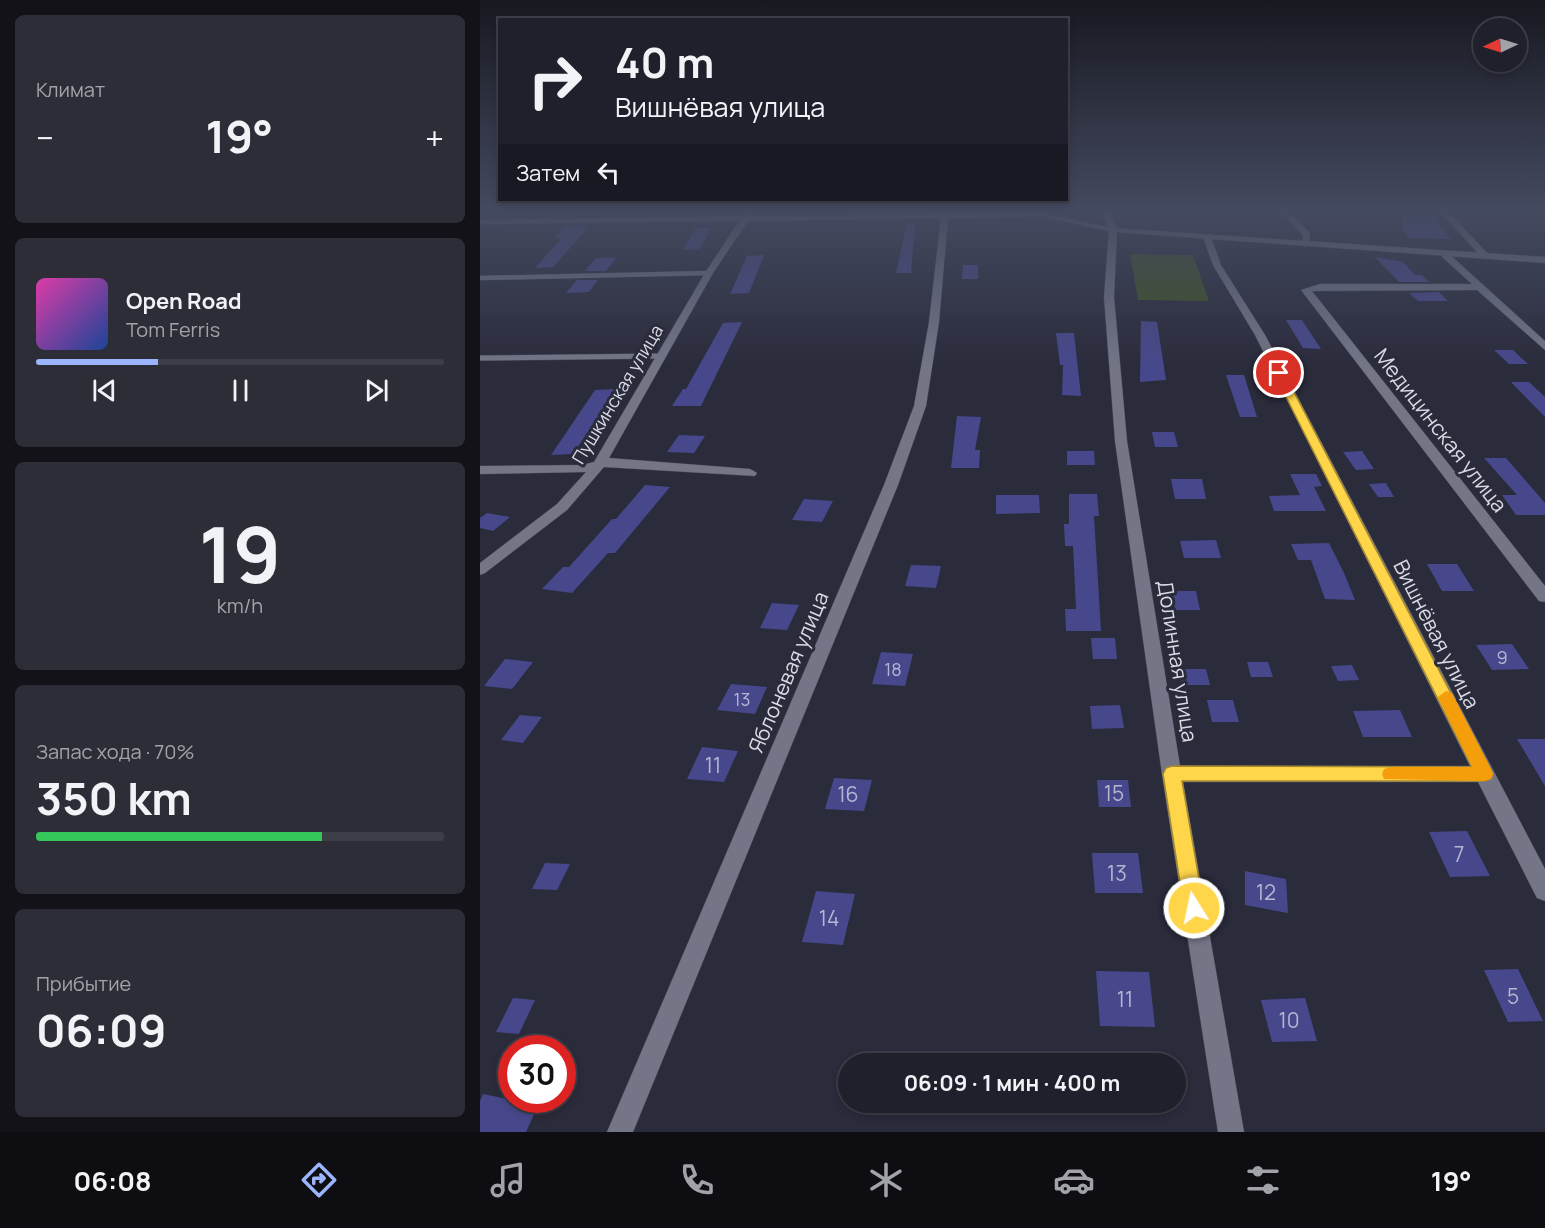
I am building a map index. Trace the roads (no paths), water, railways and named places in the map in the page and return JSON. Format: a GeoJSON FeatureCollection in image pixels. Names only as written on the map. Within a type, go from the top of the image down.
{"type":"FeatureCollection","features":[{"type":"Feature","properties":{"kind":"street","name":"Пушкинская улица"},"geometry":{"type":"LineString","coordinates":[[480,570],[562,507],[599,465],[716,262]]}},
{"type":"Feature","properties":{"kind":"street","name":"Яблоневая улица"},"geometry":{"type":"LineString","coordinates":[[620,1132],[886,495],[920,406],[934,322],[940,262]]}},
{"type":"Feature","properties":{"kind":"street","name":"Долинная улица"},"geometry":{"type":"LineString","coordinates":[[1111,262],[1109,297],[1121,441],[1172,774],[1231,1132]]}},
{"type":"Feature","properties":{"kind":"street","name":"Вишнёвая улица"},"geometry":{"type":"LineString","coordinates":[[1216,262],[1260,335],[1545,891]]}},
{"type":"Feature","properties":{"kind":"street"},"geometry":{"type":"LineString","coordinates":[[1453,262],[1545,347]]}},
{"type":"Feature","properties":{"kind":"street","name":"Медицинская улица"},"geometry":{"type":"LineString","coordinates":[[1480,287],[1308,288],[1306,293],[1383,386],[1545,597]]}},
{"type":"Feature","properties":{"kind":"street"},"geometry":{"type":"LineString","coordinates":[[480,470],[582,470],[609,462],[750,473]]}},
{"type":"Feature","properties":{"kind":"street"},"geometry":{"type":"LineString","coordinates":[[1172,774],[1484,774]]}},
{"type":"Feature","properties":{"kind":"lane"},"geometry":{"type":"LineString","coordinates":[[480,278],[709,273]]}},
{"type":"Feature","properties":{"kind":"lane"},"geometry":{"type":"LineString","coordinates":[[480,358],[662,356]]}}]}
